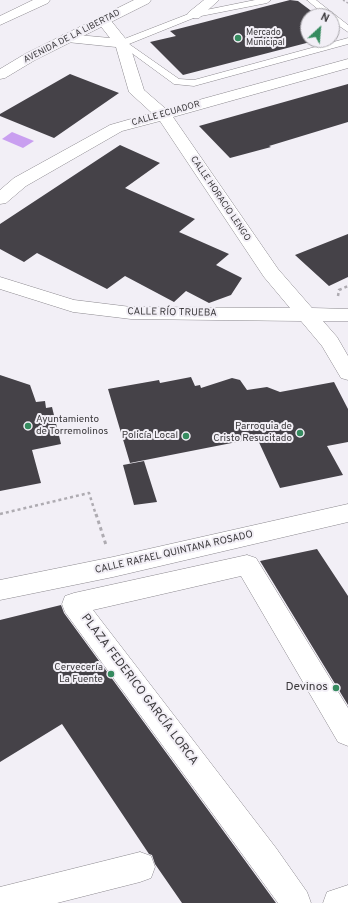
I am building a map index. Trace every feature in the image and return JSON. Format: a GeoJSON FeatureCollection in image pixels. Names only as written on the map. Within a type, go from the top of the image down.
{"type":"FeatureCollection","features":[{"type":"Feature","properties":{"kind":"street"},"geometry":{"type":"LineString","coordinates":[[0,21],[43,0]]}},
{"type":"Feature","properties":{"kind":"street","name":"AVENIDA DE LA LIBERTAD"},"geometry":{"type":"LineString","coordinates":[[0,61],[122,0]]}},
{"type":"Feature","properties":{"kind":"street","name":"AVENIDA DE LA LIBERTAD"},"geometry":{"type":"LineString","coordinates":[[0,75],[30,57],[144,0]]}},
{"type":"Feature","properties":{"kind":"street"},"geometry":{"type":"LineString","coordinates":[[194,15],[212,0]]}},
{"type":"Feature","properties":{"kind":"street","name":"CALLE HORACIO LENGO"},"geometry":{"type":"LineString","coordinates":[[103,20],[122,43],[137,92],[164,115],[270,272],[330,342],[348,373]]}},
{"type":"Feature","properties":{"kind":"street"},"geometry":{"type":"LineString","coordinates":[[67,38],[122,43]]}},
{"type":"Feature","properties":{"kind":"street","name":"CALLE ECUADOR"},"geometry":{"type":"LineString","coordinates":[[0,199],[20,182],[116,128],[348,63]]}},
{"type":"Feature","properties":{"kind":"street","name":"CALLE RÍO TRUEBA"},"geometry":{"type":"LineString","coordinates":[[0,284],[73,306],[131,313],[348,315]]}},
{"type":"Feature","properties":{"kind":"street","name":"CALLE RAFAEL QUINTANA ROSADO"},"geometry":{"type":"LineString","coordinates":[[0,590],[113,567],[348,513]]}},
{"type":"Feature","properties":{"kind":"street","name":"PLAZA FEDERICO GARCÍA LORCA"},"geometry":{"type":"LineString","coordinates":[[296,903],[260,852],[74,604],[247,565],[348,733]]}},
{"type":"Feature","properties":{"kind":"street"},"geometry":{"type":"LineString","coordinates":[[0,902],[140,867]]}},
{"type":"Feature","properties":{"kind":"street"},"geometry":{"type":"LineString","coordinates":[[338,903],[348,900]]}},
{"type":"Feature","properties":{"kind":"lane"},"geometry":{"type":"LineString","coordinates":[[122,43],[194,15],[267,0]]}},
{"type":"Feature","properties":{"kind":"lane"},"geometry":{"type":"LineString","coordinates":[[310,0],[321,8]]}},
{"type":"Feature","properties":{"kind":"lane"},"geometry":{"type":"LineString","coordinates":[[340,22],[348,29]]}},
{"type":"Feature","properties":{"kind":"lane"},"geometry":{"type":"LineString","coordinates":[[122,43],[177,82],[194,83],[348,41]]}},
{"type":"Feature","properties":{"kind":"path"},"geometry":{"type":"LineString","coordinates":[[343,0],[348,3]]}},
{"type":"Feature","properties":{"kind":"path"},"geometry":{"type":"LineString","coordinates":[[0,514],[89,493],[113,567]]}},
{"type":"Feature","properties":{"kind":"shaded area"},"geometry":{"type":"Polygon","coordinates":[[[12,132],[34,141],[23,148],[2,139],[12,132]]]}},
{"type":"Feature","properties":{"kind":"building","name":"Mercado Municipal"},"geometry":{"type":"Polygon","coordinates":[[[290,0],[298,1],[307,8],[300,8],[300,45],[183,75],[150,42],[176,36],[170,31],[290,0]]]}},
{"type":"Feature","properties":{"kind":"building"},"geometry":{"type":"Polygon","coordinates":[[[70,74],[119,93],[54,138],[0,116],[0,114],[70,74]]]}},
{"type":"Feature","properties":{"kind":"building"},"geometry":{"type":"Polygon","coordinates":[[[348,84],[348,122],[269,146],[271,147],[230,158],[199,126],[348,84]]]}},
{"type":"Feature","properties":{"kind":"building"},"geometry":{"type":"Polygon","coordinates":[[[120,145],[160,163],[125,188],[195,219],[179,232],[229,254],[216,265],[242,278],[231,295],[209,303],[186,291],[174,302],[125,276],[107,289],[37,253],[24,262],[0,249],[0,224],[120,145]]]}},
{"type":"Feature","properties":{"kind":"building"},"geometry":{"type":"Polygon","coordinates":[[[348,234],[348,277],[329,286],[295,255],[348,234]]]}},
{"type":"Feature","properties":{"kind":"building","name":"Ayuntamiento de Torremolinos"},"geometry":{"type":"Polygon","coordinates":[[[0,375],[30,385],[36,402],[45,401],[46,408],[52,407],[61,444],[32,450],[41,483],[0,491],[0,375]]]}},
{"type":"Feature","properties":{"kind":"building"},"geometry":{"type":"Polygon","coordinates":[[[191,377],[195,386],[200,385],[201,388],[232,378],[240,380],[247,390],[267,387],[280,392],[334,382],[348,409],[348,442],[327,446],[343,475],[280,488],[257,438],[130,463],[108,389],[159,380],[160,383],[191,377]]]}},
{"type":"Feature","properties":{"kind":"building"},"geometry":{"type":"Polygon","coordinates":[[[144,461],[157,502],[134,505],[123,465],[144,461]]]}},
{"type":"Feature","properties":{"kind":"building"},"geometry":{"type":"Polygon","coordinates":[[[317,549],[348,596],[348,705],[260,561],[317,549]]]}},
{"type":"Feature","properties":{"kind":"building"},"geometry":{"type":"Polygon","coordinates":[[[61,605],[64,613],[276,903],[182,903],[155,864],[152,855],[149,854],[62,724],[0,762],[0,620],[61,605]]]}},
{"type":"Feature","properties":{"kind":"place","name":"Mercado Municipal"},"geometry":{"type":"Point","coordinates":[238,38]}},
{"type":"Feature","properties":{"kind":"place","name":"Ayuntamiento de Torremolinos"},"geometry":{"type":"Point","coordinates":[28,426]}},
{"type":"Feature","properties":{"kind":"place","name":"Parroquia de Cristo Resucitado"},"geometry":{"type":"Point","coordinates":[300,433]}},
{"type":"Feature","properties":{"kind":"place","name":"Policía Local"},"geometry":{"type":"Point","coordinates":[186,436]}},
{"type":"Feature","properties":{"kind":"place","name":"Cervecería La Fuente"},"geometry":{"type":"Point","coordinates":[111,674]}},
{"type":"Feature","properties":{"kind":"place","name":"Devinos"},"geometry":{"type":"Point","coordinates":[336,688]}}]}
